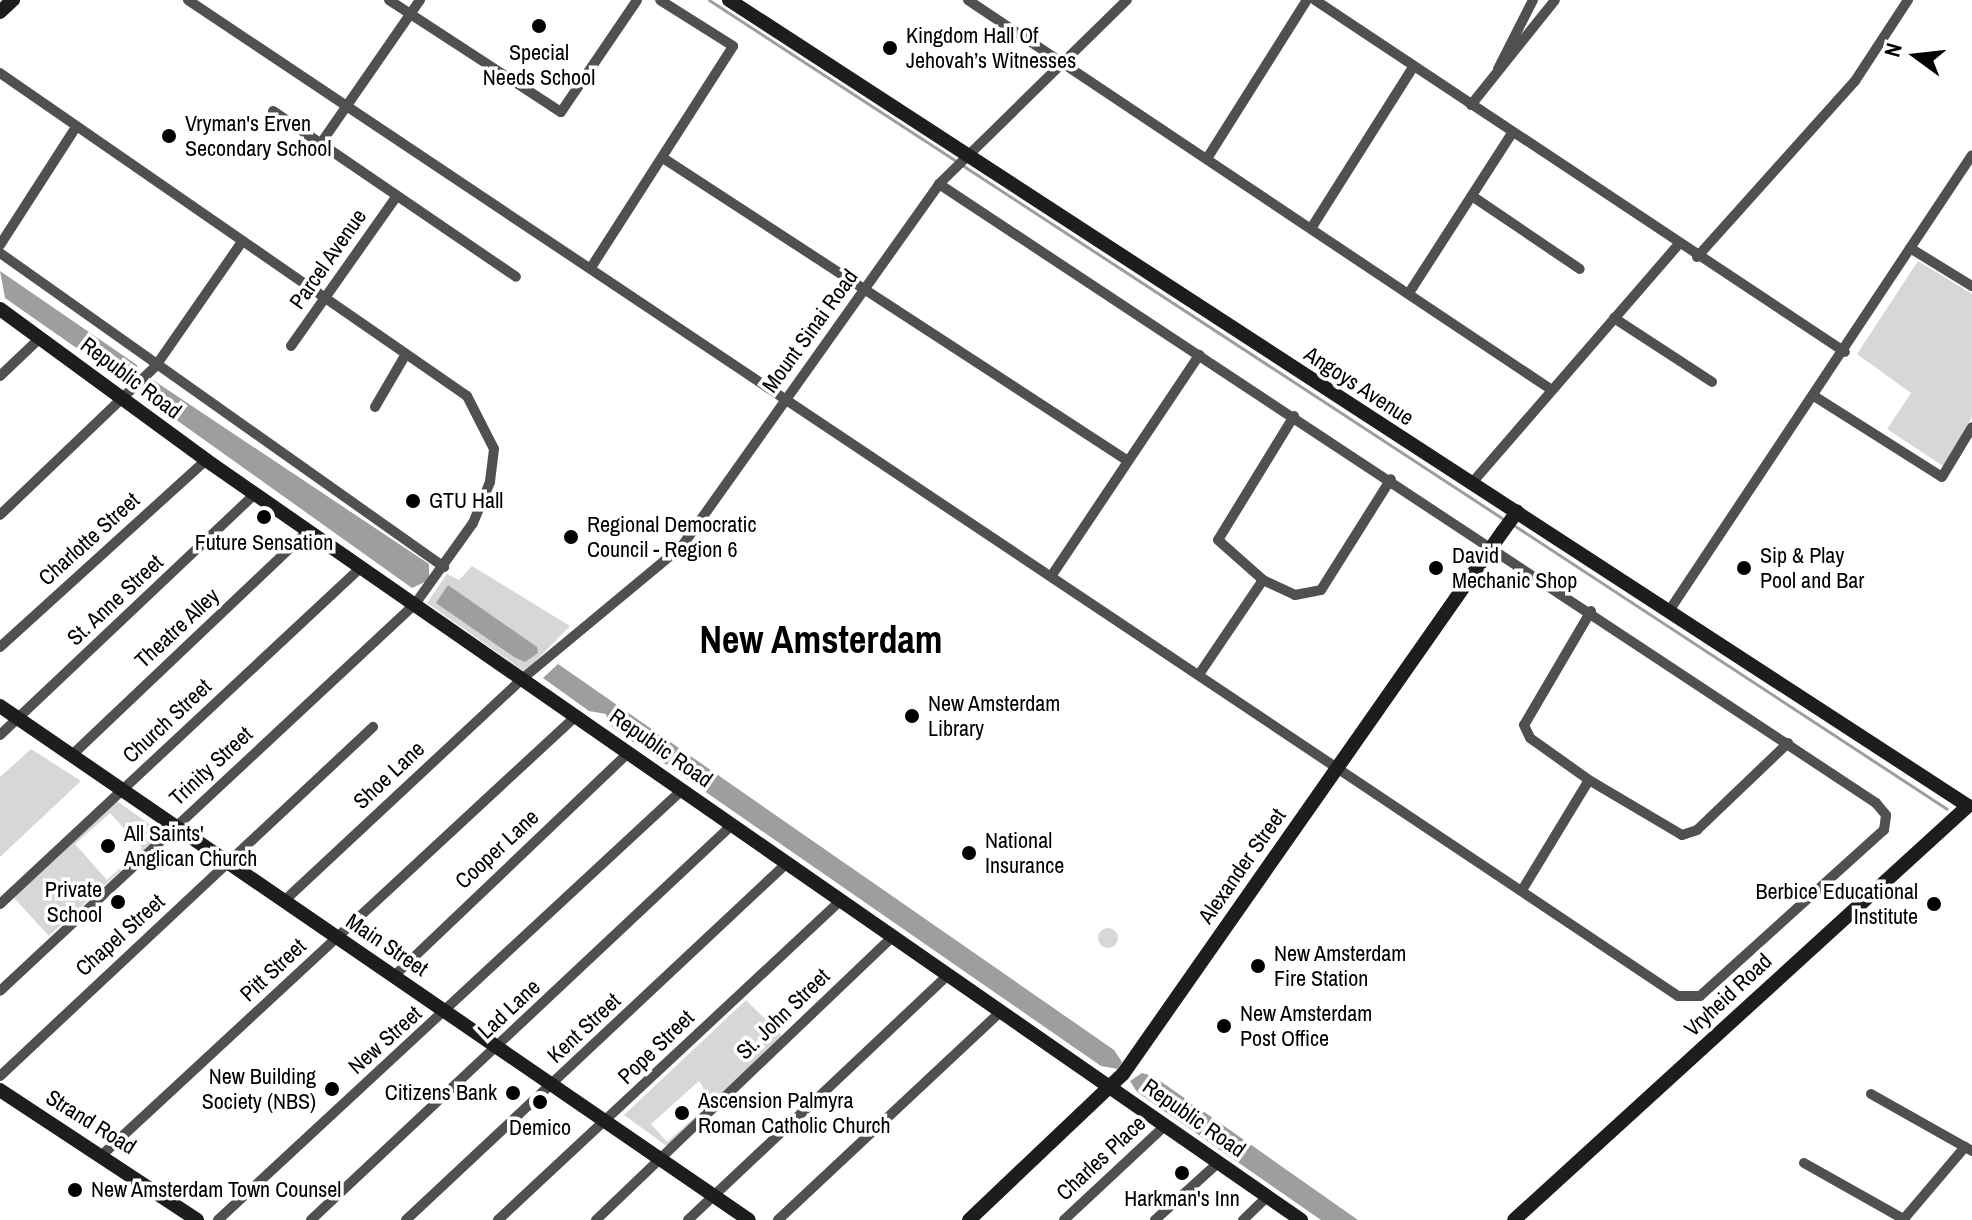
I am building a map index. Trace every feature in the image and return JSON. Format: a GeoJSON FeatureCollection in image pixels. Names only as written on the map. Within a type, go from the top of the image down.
{"type":"FeatureCollection","features":[{"type":"Feature","properties":{"kind":"street"},"geometry":{"type":"LineString","coordinates":[[0,12],[13,0]]}},
{"type":"Feature","properties":{"kind":"street"},"geometry":{"type":"LineString","coordinates":[[188,0],[349,102],[1052,575],[1524,887],[1678,996],[1700,996],[1884,830],[1886,815],[1876,803],[1495,544],[939,184]]}},
{"type":"Feature","properties":{"kind":"street"},"geometry":{"type":"LineString","coordinates":[[389,0],[561,112],[637,0]]}},
{"type":"Feature","properties":{"kind":"street"},"geometry":{"type":"LineString","coordinates":[[321,143],[420,0]]}},
{"type":"Feature","properties":{"kind":"street"},"geometry":{"type":"LineString","coordinates":[[592,266],[733,46],[660,0]]}},
{"type":"Feature","properties":{"kind":"street","name":"Angoys Avenue"},"geometry":{"type":"LineString","coordinates":[[729,0],[961,160],[1970,804]]}},
{"type":"Feature","properties":{"kind":"street"},"geometry":{"type":"LineString","coordinates":[[968,0],[1064,59],[1552,390]]}},
{"type":"Feature","properties":{"kind":"street","name":"Mount Sinai Road"},"geometry":{"type":"LineString","coordinates":[[522,679],[682,546],[939,184],[1127,0]]}},
{"type":"Feature","properties":{"kind":"street"},"geometry":{"type":"LineString","coordinates":[[1208,157],[1307,0]]}},
{"type":"Feature","properties":{"kind":"street"},"geometry":{"type":"LineString","coordinates":[[1315,0],[1697,257],[1845,352]]}},
{"type":"Feature","properties":{"kind":"street"},"geometry":{"type":"LineString","coordinates":[[1498,70],[1533,0]]}},
{"type":"Feature","properties":{"kind":"street"},"geometry":{"type":"LineString","coordinates":[[1471,105],[1555,0]]}},
{"type":"Feature","properties":{"kind":"street"},"geometry":{"type":"LineString","coordinates":[[1697,257],[1855,81],[1908,0]]}},
{"type":"Feature","properties":{"kind":"street"},"geometry":{"type":"LineString","coordinates":[[1312,227],[1413,67]]}},
{"type":"Feature","properties":{"kind":"street","name":"Trinity Street"},"geometry":{"type":"LineString","coordinates":[[0,73],[242,242],[328,294],[467,396],[494,449],[490,482],[444,567],[415,604],[0,991]]}},
{"type":"Feature","properties":{"kind":"street"},"geometry":{"type":"LineString","coordinates":[[273,111],[516,277]]}},
{"type":"Feature","properties":{"kind":"street"},"geometry":{"type":"LineString","coordinates":[[0,245],[76,127]]}},
{"type":"Feature","properties":{"kind":"street"},"geometry":{"type":"LineString","coordinates":[[1409,293],[1512,133]]}},
{"type":"Feature","properties":{"kind":"street"},"geometry":{"type":"LineString","coordinates":[[1669,611],[1845,352],[1972,155]]}},
{"type":"Feature","properties":{"kind":"street"},"geometry":{"type":"LineString","coordinates":[[663,158],[1128,461]]}},
{"type":"Feature","properties":{"kind":"street","name":"Parcel Avenue"},"geometry":{"type":"LineString","coordinates":[[291,346],[397,196]]}},
{"type":"Feature","properties":{"kind":"street"},"geometry":{"type":"LineString","coordinates":[[1472,196],[1580,269]]}},
{"type":"Feature","properties":{"kind":"street"},"geometry":{"type":"LineString","coordinates":[[0,515],[155,367],[242,242]]}},
{"type":"Feature","properties":{"kind":"street"},"geometry":{"type":"LineString","coordinates":[[1471,484],[1679,244]]}},
{"type":"Feature","properties":{"kind":"street"},"geometry":{"type":"LineString","coordinates":[[1910,248],[1972,286]]}},
{"type":"Feature","properties":{"kind":"street"},"geometry":{"type":"LineString","coordinates":[[0,253],[155,367],[444,567]]}},
{"type":"Feature","properties":{"kind":"street","name":"Republic Road"},"geometry":{"type":"LineString","coordinates":[[0,309],[206,460],[1301,1220]]}},
{"type":"Feature","properties":{"kind":"street"},"geometry":{"type":"LineString","coordinates":[[1614,318],[1712,382]]}},
{"type":"Feature","properties":{"kind":"street"},"geometry":{"type":"LineString","coordinates":[[0,376],[40,338]]}},
{"type":"Feature","properties":{"kind":"street"},"geometry":{"type":"LineString","coordinates":[[375,407],[406,354]]}},
{"type":"Feature","properties":{"kind":"street"},"geometry":{"type":"LineString","coordinates":[[1052,575],[1199,355]]}},
{"type":"Feature","properties":{"kind":"street"},"geometry":{"type":"LineString","coordinates":[[1814,396],[1942,477],[1972,427]]}},
{"type":"Feature","properties":{"kind":"street"},"geometry":{"type":"LineString","coordinates":[[1294,416],[1218,540],[1263,580],[1309,597],[1321,590],[1391,479]]}},
{"type":"Feature","properties":{"kind":"street","name":"Charlotte Street"},"geometry":{"type":"LineString","coordinates":[[0,647],[206,460]]}},
{"type":"Feature","properties":{"kind":"street","name":"St. Anne Street"},"geometry":{"type":"LineString","coordinates":[[0,735],[256,493]]}},
{"type":"Feature","properties":{"kind":"street","name":"Alexander Street"},"geometry":{"type":"LineString","coordinates":[[969,1220],[1112,1087],[1516,514]]}},
{"type":"Feature","properties":{"kind":"street","name":"Theatre Alley"},"geometry":{"type":"LineString","coordinates":[[72,755],[309,530]]}},
{"type":"Feature","properties":{"kind":"street","name":"Church Street"},"geometry":{"type":"LineString","coordinates":[[0,904],[362,567]]}},
{"type":"Feature","properties":{"kind":"street"},"geometry":{"type":"LineString","coordinates":[[1200,673],[1263,580]]}},
{"type":"Feature","properties":{"kind":"street"},"geometry":{"type":"LineString","coordinates":[[1591,611],[1524,725],[1530,738],[1589,780],[1682,835],[1697,830],[1788,743]]}},
{"type":"Feature","properties":{"kind":"street","name":"Shoe Lane"},"geometry":{"type":"LineString","coordinates":[[284,901],[522,679]]}},
{"type":"Feature","properties":{"kind":"street","name":"Main Street"},"geometry":{"type":"LineString","coordinates":[[0,706],[749,1220]]}},
{"type":"Feature","properties":{"kind":"street","name":"Pitt Street"},"geometry":{"type":"LineString","coordinates":[[102,1155],[576,716]]}},
{"type":"Feature","properties":{"kind":"street","name":"Chapel Street"},"geometry":{"type":"LineString","coordinates":[[0,1076],[373,727]]}},
{"type":"Feature","properties":{"kind":"street","name":"Cooper Lane"},"geometry":{"type":"LineString","coordinates":[[394,976],[629,752]]}},
{"type":"Feature","properties":{"kind":"street"},"geometry":{"type":"LineString","coordinates":[[1524,887],[1589,780]]}},
{"type":"Feature","properties":{"kind":"street","name":"New Street"},"geometry":{"type":"LineString","coordinates":[[218,1220],[446,1012],[682,790]]}},
{"type":"Feature","properties":{"kind":"street","name":"Vryheid Road"},"geometry":{"type":"LineString","coordinates":[[1514,1220],[1970,804]]}},
{"type":"Feature","properties":{"kind":"street","name":"Lad Lane"},"geometry":{"type":"LineString","coordinates":[[311,1220],[732,825]]}},
{"type":"Feature","properties":{"kind":"street","name":"Kent Street"},"geometry":{"type":"LineString","coordinates":[[406,1220],[787,863]]}},
{"type":"Feature","properties":{"kind":"street","name":"Pope Street"},"geometry":{"type":"LineString","coordinates":[[498,1220],[607,1124],[841,900]]}},
{"type":"Feature","properties":{"kind":"street","name":"St. John Street"},"geometry":{"type":"LineString","coordinates":[[596,1220],[664,1161],[893,936]]}},
{"type":"Feature","properties":{"kind":"street"},"geometry":{"type":"LineString","coordinates":[[688,1220],[948,975]]}},
{"type":"Feature","properties":{"kind":"street"},"geometry":{"type":"LineString","coordinates":[[778,1220],[1001,1011]]}},
{"type":"Feature","properties":{"kind":"street","name":"Strand Road"},"geometry":{"type":"LineString","coordinates":[[0,1090],[197,1220]]}},
{"type":"Feature","properties":{"kind":"street"},"geometry":{"type":"LineString","coordinates":[[1804,1163],[1904,1220],[1968,1149],[1871,1094]]}},
{"type":"Feature","properties":{"kind":"street","name":"Charles Place"},"geometry":{"type":"LineString","coordinates":[[1064,1220],[1166,1125]]}},
{"type":"Feature","properties":{"kind":"street"},"geometry":{"type":"LineString","coordinates":[[1155,1220],[1219,1162]]}},
{"type":"Feature","properties":{"kind":"street"},"geometry":{"type":"LineString","coordinates":[[1243,1220],[1267,1197]]}},
{"type":"Feature","properties":{"kind":"shaded area"},"geometry":{"type":"Polygon","coordinates":[[[1918,261],[1972,294],[1972,417],[1943,466],[1887,429],[1911,393],[1857,354],[1918,261]]]}},
{"type":"Feature","properties":{"kind":"shaded area"},"geometry":{"type":"Polygon","coordinates":[[[0,271],[137,365],[138,374],[125,382],[5,298],[0,271]]]}},
{"type":"Feature","properties":{"kind":"shaded area"},"geometry":{"type":"Polygon","coordinates":[[[153,380],[429,564],[429,580],[412,588],[154,404],[143,395],[153,380]]]}},
{"type":"Feature","properties":{"kind":"shaded area"},"geometry":{"type":"Polygon","coordinates":[[[472,566],[570,626],[525,672],[427,603],[447,574],[459,580],[472,566]]]}},
{"type":"Feature","properties":{"kind":"shaded area"},"geometry":{"type":"Polygon","coordinates":[[[448,585],[537,647],[538,653],[525,662],[514,657],[436,603],[448,585]]]}},
{"type":"Feature","properties":{"kind":"shaded area"},"geometry":{"type":"Polygon","coordinates":[[[558,664],[1114,1050],[1122,1062],[1118,1069],[1101,1066],[609,725],[606,714],[589,711],[543,678],[558,664]]]}},
{"type":"Feature","properties":{"kind":"shaded area"},"geometry":{"type":"Polygon","coordinates":[[[31,749],[81,781],[0,857],[0,777],[31,749]]]}},
{"type":"Feature","properties":{"kind":"shaded area"},"geometry":{"type":"Polygon","coordinates":[[[117,801],[162,833],[49,936],[14,898],[117,801]],[[110,813],[75,844],[107,880],[142,848],[110,813]]]}},
{"type":"Feature","properties":{"kind":"shaded area"},"geometry":{"type":"Polygon","coordinates":[[[1108,928],[1115,931],[1118,938],[1115,945],[1108,948],[1101,945],[1098,938],[1101,931],[1108,928]]]}},
{"type":"Feature","properties":{"kind":"shaded area"},"geometry":{"type":"Polygon","coordinates":[[[746,1000],[783,1037],[668,1147],[624,1115],[746,1000]],[[699,1081],[651,1124],[667,1142],[712,1102],[699,1081]]]}},
{"type":"Feature","properties":{"kind":"shaded area"},"geometry":{"type":"Polygon","coordinates":[[[1142,1073],[1153,1076],[1358,1220],[1321,1220],[1137,1092],[1130,1081],[1142,1073]]]}},
{"type":"Feature","properties":{"kind":"waterway"},"geometry":{"type":"LineString","coordinates":[[709,0],[956,161]]}},
{"type":"Feature","properties":{"kind":"waterway"},"geometry":{"type":"LineString","coordinates":[[962,165],[1505,520]]}},
{"type":"Feature","properties":{"kind":"waterway"},"geometry":{"type":"LineString","coordinates":[[1515,526],[1947,809]]}},
{"type":"Feature","properties":{"kind":"place","name":"Special Needs School"},"geometry":{"type":"Point","coordinates":[539,26]}},
{"type":"Feature","properties":{"kind":"place","name":"Kingdom Hall Of Jehovah’s Witnesses"},"geometry":{"type":"Point","coordinates":[890,48]}},
{"type":"Feature","properties":{"kind":"place","name":"Vryman's Erven Secondary School"},"geometry":{"type":"Point","coordinates":[169,136]}},
{"type":"Feature","properties":{"kind":"place","name":"GTU Hall"},"geometry":{"type":"Point","coordinates":[413,501]}},
{"type":"Feature","properties":{"kind":"place","name":"Future Sensation"},"geometry":{"type":"Point","coordinates":[264,517]}},
{"type":"Feature","properties":{"kind":"place","name":"Regional Democratic Council - Region 6"},"geometry":{"type":"Point","coordinates":[571,537]}},
{"type":"Feature","properties":{"kind":"place","name":"David Mechanic Shop"},"geometry":{"type":"Point","coordinates":[1436,568]}},
{"type":"Feature","properties":{"kind":"place","name":"Sip & Play Pool and Bar"},"geometry":{"type":"Point","coordinates":[1744,568]}},
{"type":"Feature","properties":{"kind":"place","name":"New Amsterdam Library"},"geometry":{"type":"Point","coordinates":[912,716]}},
{"type":"Feature","properties":{"kind":"place","name":"All Saints' Anglican Church"},"geometry":{"type":"Point","coordinates":[108,846]}},
{"type":"Feature","properties":{"kind":"place","name":"National Insurance"},"geometry":{"type":"Point","coordinates":[969,853]}},
{"type":"Feature","properties":{"kind":"place","name":"Private School"},"geometry":{"type":"Point","coordinates":[118,902]}},
{"type":"Feature","properties":{"kind":"place","name":"Berbice Educational Institute"},"geometry":{"type":"Point","coordinates":[1934,904]}},
{"type":"Feature","properties":{"kind":"place","name":"New Amsterdam Fire Station"},"geometry":{"type":"Point","coordinates":[1258,966]}},
{"type":"Feature","properties":{"kind":"place","name":"New Amsterdam Post Office"},"geometry":{"type":"Point","coordinates":[1224,1026]}},
{"type":"Feature","properties":{"kind":"place","name":"New Building Society (NBS)"},"geometry":{"type":"Point","coordinates":[332,1089]}},
{"type":"Feature","properties":{"kind":"place","name":"Citizens Bank"},"geometry":{"type":"Point","coordinates":[513,1093]}},
{"type":"Feature","properties":{"kind":"place","name":"Demico"},"geometry":{"type":"Point","coordinates":[540,1102]}},
{"type":"Feature","properties":{"kind":"place","name":"Ascension Palmyra Roman Catholic Church"},"geometry":{"type":"Point","coordinates":[682,1113]}},
{"type":"Feature","properties":{"kind":"place","name":"Harkman's Inn"},"geometry":{"type":"Point","coordinates":[1182,1173]}},
{"type":"Feature","properties":{"kind":"place","name":"New Amsterdam Town Counsel"},"geometry":{"type":"Point","coordinates":[75,1190]}},
{"type":"Feature","properties":{"kind":"district","name":"New Amsterdam"},"geometry":{"type":"Point","coordinates":[821,640]}}]}
